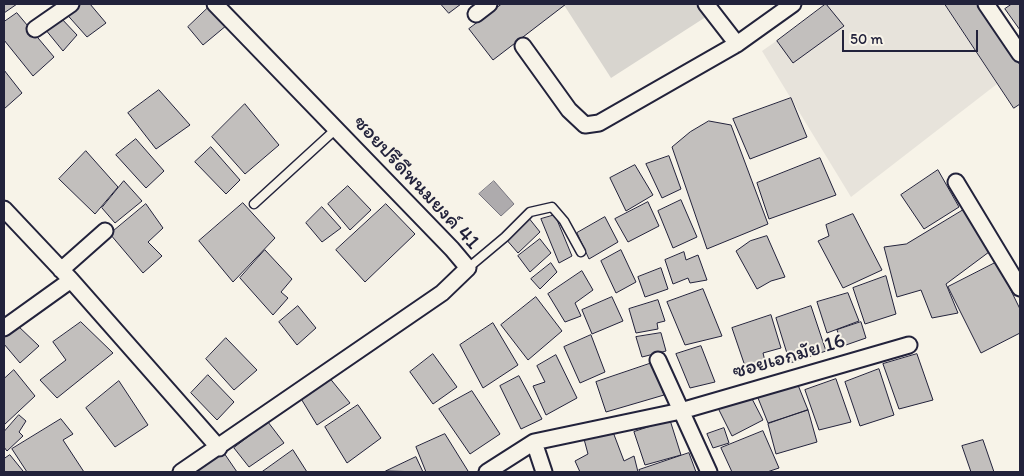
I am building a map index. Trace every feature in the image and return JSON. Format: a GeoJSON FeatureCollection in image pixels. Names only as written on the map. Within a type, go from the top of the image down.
{"type":"FeatureCollection","features":[{"type":"Feature","properties":{"kind":"street"},"geometry":{"type":"LineString","coordinates":[[35,29],[71,4]]}},
{"type":"Feature","properties":{"kind":"street","name":"ซอยปรีดีพนมยงค์ 41"},"geometry":{"type":"LineString","coordinates":[[181,472],[442,293],[468,268],[452,249],[216,4]]}},
{"type":"Feature","properties":{"kind":"street"},"geometry":{"type":"LineString","coordinates":[[476,14],[489,4]]}},
{"type":"Feature","properties":{"kind":"street"},"geometry":{"type":"LineString","coordinates":[[706,4],[737,44]]}},
{"type":"Feature","properties":{"kind":"street"},"geometry":{"type":"LineString","coordinates":[[523,46],[569,110],[585,124],[599,123],[737,44],[793,4]]}},
{"type":"Feature","properties":{"kind":"street"},"geometry":{"type":"LineString","coordinates":[[986,4],[1020,54]]}},
{"type":"Feature","properties":{"kind":"street"},"geometry":{"type":"LineString","coordinates":[[956,182],[1020,288]]}},
{"type":"Feature","properties":{"kind":"street"},"geometry":{"type":"LineString","coordinates":[[4,209],[66,275],[218,448]]}},
{"type":"Feature","properties":{"kind":"street"},"geometry":{"type":"LineString","coordinates":[[4,328],[66,275],[105,231]]}},
{"type":"Feature","properties":{"kind":"street","name":"ซอยเอกมัย 16"},"geometry":{"type":"LineString","coordinates":[[534,442],[681,411],[909,345]]}},
{"type":"Feature","properties":{"kind":"street"},"geometry":{"type":"LineString","coordinates":[[658,360],[709,472]]}},
{"type":"Feature","properties":{"kind":"street"},"geometry":{"type":"LineString","coordinates":[[487,472],[534,442],[544,472]]}},
{"type":"Feature","properties":{"kind":"lane"},"geometry":{"type":"LineString","coordinates":[[254,204],[336,129]]}},
{"type":"Feature","properties":{"kind":"lane"},"geometry":{"type":"LineString","coordinates":[[468,268],[505,237],[530,212],[552,207],[564,220],[581,252]]}},
{"type":"Feature","properties":{"kind":"shaded area"},"geometry":{"type":"Polygon","coordinates":[[[565,4],[705,4],[712,13],[611,78],[565,4]]]}},
{"type":"Feature","properties":{"kind":"shaded area"},"geometry":{"type":"Polygon","coordinates":[[[829,4],[945,4],[997,84],[851,197],[762,51],[829,4]]]}},
{"type":"Feature","properties":{"kind":"shaded area"},"geometry":{"type":"Polygon","coordinates":[[[494,181],[514,204],[501,216],[479,194],[494,181]]]}},
{"type":"Feature","properties":{"kind":"building"},"geometry":{"type":"Polygon","coordinates":[[[4,4],[17,4],[4,13],[4,4]]]}},
{"type":"Feature","properties":{"kind":"building"},"geometry":{"type":"Polygon","coordinates":[[[71,4],[90,4],[106,23],[87,37],[63,10],[71,4]]]}},
{"type":"Feature","properties":{"kind":"building"},"geometry":{"type":"Polygon","coordinates":[[[441,4],[461,4],[449,13],[441,4]]]}},
{"type":"Feature","properties":{"kind":"building"},"geometry":{"type":"Polygon","coordinates":[[[502,4],[566,4],[493,60],[469,29],[502,4]]]}},
{"type":"Feature","properties":{"kind":"building"},"geometry":{"type":"Polygon","coordinates":[[[826,4],[844,26],[793,63],[777,41],[826,4]]]}},
{"type":"Feature","properties":{"kind":"building"},"geometry":{"type":"Polygon","coordinates":[[[945,4],[979,4],[1020,65],[1020,104],[1014,108],[945,4]]]}},
{"type":"Feature","properties":{"kind":"building"},"geometry":{"type":"Polygon","coordinates":[[[1012,4],[1020,4],[1020,30],[1005,9],[1012,4]]]}},
{"type":"Feature","properties":{"kind":"building"},"geometry":{"type":"Polygon","coordinates":[[[209,7],[227,25],[203,45],[188,27],[209,7]]]}},
{"type":"Feature","properties":{"kind":"building"},"geometry":{"type":"Polygon","coordinates":[[[17,13],[54,57],[33,76],[4,40],[4,22],[17,13]]]}},
{"type":"Feature","properties":{"kind":"building"},"geometry":{"type":"Polygon","coordinates":[[[60,17],[77,35],[63,51],[45,29],[60,17]]]}},
{"type":"Feature","properties":{"kind":"building"},"geometry":{"type":"Polygon","coordinates":[[[4,70],[22,93],[4,109],[4,70]]]}},
{"type":"Feature","properties":{"kind":"building"},"geometry":{"type":"Polygon","coordinates":[[[159,90],[190,125],[156,149],[128,113],[159,90]]]}},
{"type":"Feature","properties":{"kind":"building"},"geometry":{"type":"Polygon","coordinates":[[[791,98],[807,137],[750,159],[733,119],[791,98]]]}},
{"type":"Feature","properties":{"kind":"building"},"geometry":{"type":"Polygon","coordinates":[[[245,104],[279,145],[245,174],[212,137],[245,104]]]}},
{"type":"Feature","properties":{"kind":"building"},"geometry":{"type":"Polygon","coordinates":[[[709,121],[731,125],[768,224],[707,249],[672,147],[690,132],[709,121]]]}},
{"type":"Feature","properties":{"kind":"building"},"geometry":{"type":"Polygon","coordinates":[[[136,139],[164,171],[146,188],[116,155],[136,139]]]}},
{"type":"Feature","properties":{"kind":"building"},"geometry":{"type":"Polygon","coordinates":[[[211,147],[240,180],[226,194],[195,162],[211,147]]]}},
{"type":"Feature","properties":{"kind":"building"},"geometry":{"type":"Polygon","coordinates":[[[86,151],[118,187],[95,214],[59,179],[86,151]]]}},
{"type":"Feature","properties":{"kind":"building"},"geometry":{"type":"Polygon","coordinates":[[[669,156],[681,189],[662,198],[646,164],[669,156]]]}},
{"type":"Feature","properties":{"kind":"building"},"geometry":{"type":"Polygon","coordinates":[[[820,158],[836,195],[769,219],[757,183],[820,158]]]}},
{"type":"Feature","properties":{"kind":"building"},"geometry":{"type":"Polygon","coordinates":[[[635,165],[653,195],[626,211],[610,178],[635,165]]]}},
{"type":"Feature","properties":{"kind":"building"},"geometry":{"type":"Polygon","coordinates":[[[938,170],[959,207],[924,229],[901,195],[938,170]]]}},
{"type":"Feature","properties":{"kind":"building"},"geometry":{"type":"Polygon","coordinates":[[[124,181],[142,201],[115,223],[102,208],[124,181]]]}},
{"type":"Feature","properties":{"kind":"building"},"geometry":{"type":"Polygon","coordinates":[[[348,186],[371,210],[350,230],[328,204],[348,186]]]}},
{"type":"Feature","properties":{"kind":"building"},"geometry":{"type":"Polygon","coordinates":[[[681,200],[697,237],[673,248],[658,211],[681,200]]]}},
{"type":"Feature","properties":{"kind":"building"},"geometry":{"type":"Polygon","coordinates":[[[648,202],[659,226],[628,242],[615,219],[648,202]]]}},
{"type":"Feature","properties":{"kind":"building"},"geometry":{"type":"Polygon","coordinates":[[[243,203],[275,238],[233,282],[199,241],[243,203]]]}},
{"type":"Feature","properties":{"kind":"building"},"geometry":{"type":"Polygon","coordinates":[[[146,204],[163,228],[148,242],[162,256],[143,273],[110,234],[146,204]]]}},
{"type":"Feature","properties":{"kind":"building"},"geometry":{"type":"Polygon","coordinates":[[[386,204],[415,234],[365,282],[336,250],[386,204]]]}},
{"type":"Feature","properties":{"kind":"building"},"geometry":{"type":"Polygon","coordinates":[[[322,207],[341,228],[322,242],[306,223],[322,207]]]}},
{"type":"Feature","properties":{"kind":"building"},"geometry":{"type":"Polygon","coordinates":[[[965,209],[989,252],[946,284],[958,313],[932,318],[921,290],[897,297],[884,247],[906,244],[965,209]]]}},
{"type":"Feature","properties":{"kind":"building"},"geometry":{"type":"Polygon","coordinates":[[[853,214],[882,270],[843,288],[818,241],[829,236],[826,225],[853,214]]]}},
{"type":"Feature","properties":{"kind":"building"},"geometry":{"type":"Polygon","coordinates":[[[555,215],[572,256],[559,263],[541,219],[555,215]]]}},
{"type":"Feature","properties":{"kind":"building"},"geometry":{"type":"Polygon","coordinates":[[[528,217],[540,232],[518,253],[505,238],[528,217]]]}},
{"type":"Feature","properties":{"kind":"building"},"geometry":{"type":"Polygon","coordinates":[[[605,217],[618,242],[589,259],[577,233],[605,217]]]}},
{"type":"Feature","properties":{"kind":"building"},"geometry":{"type":"Polygon","coordinates":[[[767,236],[785,277],[771,281],[757,289],[736,251],[750,241],[767,236]]]}},
{"type":"Feature","properties":{"kind":"building"},"geometry":{"type":"Polygon","coordinates":[[[540,239],[551,253],[530,272],[518,256],[540,239]]]}},
{"type":"Feature","properties":{"kind":"building"},"geometry":{"type":"Polygon","coordinates":[[[265,250],[292,279],[281,292],[288,298],[273,315],[240,278],[265,250]]]}},
{"type":"Feature","properties":{"kind":"building"},"geometry":{"type":"Polygon","coordinates":[[[621,250],[636,282],[616,293],[601,261],[621,250]]]}},
{"type":"Feature","properties":{"kind":"building"},"geometry":{"type":"Polygon","coordinates":[[[684,252],[686,260],[698,255],[707,280],[690,283],[688,278],[673,284],[665,260],[684,252]]]}},
{"type":"Feature","properties":{"kind":"building"},"geometry":{"type":"Polygon","coordinates":[[[997,262],[1020,309],[1020,333],[981,353],[948,287],[997,262]]]}},
{"type":"Feature","properties":{"kind":"building"},"geometry":{"type":"Polygon","coordinates":[[[551,263],[557,272],[540,289],[531,279],[551,263]]]}},
{"type":"Feature","properties":{"kind":"building"},"geometry":{"type":"Polygon","coordinates":[[[661,268],[668,289],[645,297],[638,277],[661,268]]]}},
{"type":"Feature","properties":{"kind":"building"},"geometry":{"type":"Polygon","coordinates":[[[582,271],[593,290],[575,303],[581,316],[565,322],[548,294],[582,271]]]}},
{"type":"Feature","properties":{"kind":"building"},"geometry":{"type":"Polygon","coordinates":[[[886,276],[896,314],[865,324],[853,288],[886,276]]]}},
{"type":"Feature","properties":{"kind":"building"},"geometry":{"type":"Polygon","coordinates":[[[703,289],[722,336],[685,345],[667,302],[703,289]]]}},
{"type":"Feature","properties":{"kind":"building"},"geometry":{"type":"Polygon","coordinates":[[[848,293],[859,321],[827,333],[817,302],[848,293]]]}},
{"type":"Feature","properties":{"kind":"building"},"geometry":{"type":"Polygon","coordinates":[[[536,297],[562,331],[528,360],[501,325],[536,297]]]}},
{"type":"Feature","properties":{"kind":"building"},"geometry":{"type":"Polygon","coordinates":[[[612,297],[623,321],[592,334],[582,310],[612,297]]]}},
{"type":"Feature","properties":{"kind":"building"},"geometry":{"type":"Polygon","coordinates":[[[658,300],[665,321],[657,323],[658,329],[636,333],[629,309],[658,300]]]}},
{"type":"Feature","properties":{"kind":"building"},"geometry":{"type":"Polygon","coordinates":[[[298,306],[316,328],[297,345],[279,322],[298,306]]]}},
{"type":"Feature","properties":{"kind":"building"},"geometry":{"type":"Polygon","coordinates":[[[811,306],[826,351],[790,363],[776,318],[811,306]]]}},
{"type":"Feature","properties":{"kind":"building"},"geometry":{"type":"Polygon","coordinates":[[[771,315],[781,348],[763,353],[766,365],[746,369],[732,328],[771,315]]]}},
{"type":"Feature","properties":{"kind":"building"},"geometry":{"type":"Polygon","coordinates":[[[81,322],[113,353],[57,398],[40,380],[66,360],[53,342],[81,322]]]}},
{"type":"Feature","properties":{"kind":"building"},"geometry":{"type":"Polygon","coordinates":[[[861,322],[866,338],[843,346],[837,330],[861,322]]]}},
{"type":"Feature","properties":{"kind":"building"},"geometry":{"type":"Polygon","coordinates":[[[493,323],[518,365],[483,388],[460,345],[493,323]]]}},
{"type":"Feature","properties":{"kind":"building"},"geometry":{"type":"Polygon","coordinates":[[[17,325],[39,346],[20,363],[4,344],[4,336],[17,325]]]}},
{"type":"Feature","properties":{"kind":"building"},"geometry":{"type":"Polygon","coordinates":[[[661,333],[666,351],[642,357],[636,337],[661,333]]]}},
{"type":"Feature","properties":{"kind":"building"},"geometry":{"type":"Polygon","coordinates":[[[591,335],[605,372],[580,383],[564,347],[591,335]]]}},
{"type":"Feature","properties":{"kind":"building"},"geometry":{"type":"Polygon","coordinates":[[[226,338],[257,370],[234,390],[206,359],[226,338]]]}},
{"type":"Feature","properties":{"kind":"building"},"geometry":{"type":"Polygon","coordinates":[[[701,346],[715,382],[690,388],[676,354],[701,346]]]}},
{"type":"Feature","properties":{"kind":"building"},"geometry":{"type":"Polygon","coordinates":[[[433,354],[457,387],[433,404],[410,372],[433,354]]]}},
{"type":"Feature","properties":{"kind":"building"},"geometry":{"type":"Polygon","coordinates":[[[917,354],[933,400],[899,409],[883,364],[917,354]]]}},
{"type":"Feature","properties":{"kind":"building"},"geometry":{"type":"Polygon","coordinates":[[[556,355],[577,398],[546,415],[533,386],[545,382],[537,366],[556,355]]]}},
{"type":"Feature","properties":{"kind":"building"},"geometry":{"type":"Polygon","coordinates":[[[652,363],[664,395],[606,412],[596,382],[652,363]]]}},
{"type":"Feature","properties":{"kind":"building"},"geometry":{"type":"Polygon","coordinates":[[[879,369],[894,415],[860,426],[845,382],[879,369]]]}},
{"type":"Feature","properties":{"kind":"building"},"geometry":{"type":"Polygon","coordinates":[[[14,370],[35,396],[4,425],[4,379],[14,370]]]}},
{"type":"Feature","properties":{"kind":"building"},"geometry":{"type":"Polygon","coordinates":[[[208,375],[234,402],[217,420],[191,393],[208,375]]]}},
{"type":"Feature","properties":{"kind":"building"},"geometry":{"type":"Polygon","coordinates":[[[328,376],[350,403],[317,425],[300,397],[328,376]]]}},
{"type":"Feature","properties":{"kind":"building"},"geometry":{"type":"Polygon","coordinates":[[[519,376],[542,419],[521,429],[500,386],[519,376]]]}},
{"type":"Feature","properties":{"kind":"building"},"geometry":{"type":"Polygon","coordinates":[[[836,379],[851,422],[819,430],[805,390],[836,379]]]}},
{"type":"Feature","properties":{"kind":"building"},"geometry":{"type":"Polygon","coordinates":[[[796,380],[808,410],[768,423],[756,393],[796,380]]]}},
{"type":"Feature","properties":{"kind":"building"},"geometry":{"type":"Polygon","coordinates":[[[119,381],[148,425],[115,447],[86,408],[119,381]]]}},
{"type":"Feature","properties":{"kind":"building"},"geometry":{"type":"Polygon","coordinates":[[[472,391],[500,434],[470,454],[439,409],[472,391]]]}},
{"type":"Feature","properties":{"kind":"building"},"geometry":{"type":"Polygon","coordinates":[[[749,393],[763,420],[732,436],[718,408],[749,393]]]}},
{"type":"Feature","properties":{"kind":"building"},"geometry":{"type":"Polygon","coordinates":[[[358,405],[381,438],[347,463],[325,427],[358,405]]]}},
{"type":"Feature","properties":{"kind":"building"},"geometry":{"type":"Polygon","coordinates":[[[808,410],[817,442],[776,454],[768,424],[808,410]]]}},
{"type":"Feature","properties":{"kind":"building"},"geometry":{"type":"Polygon","coordinates":[[[19,415],[26,421],[19,432],[23,436],[7,451],[4,447],[4,432],[19,415]]]}},
{"type":"Feature","properties":{"kind":"building"},"geometry":{"type":"Polygon","coordinates":[[[61,419],[73,434],[63,440],[84,472],[27,472],[12,449],[61,419]]]}},
{"type":"Feature","properties":{"kind":"building"},"geometry":{"type":"Polygon","coordinates":[[[670,420],[681,455],[645,465],[634,432],[670,420]]]}},
{"type":"Feature","properties":{"kind":"building"},"geometry":{"type":"Polygon","coordinates":[[[268,422],[284,443],[249,467],[234,448],[268,422]]]}},
{"type":"Feature","properties":{"kind":"building"},"geometry":{"type":"Polygon","coordinates":[[[724,428],[729,443],[713,448],[707,434],[724,428]]]}},
{"type":"Feature","properties":{"kind":"building"},"geometry":{"type":"Polygon","coordinates":[[[763,431],[779,468],[767,472],[732,472],[721,448],[763,431]]]}},
{"type":"Feature","properties":{"kind":"building"},"geometry":{"type":"Polygon","coordinates":[[[613,432],[624,461],[634,456],[638,472],[580,472],[575,461],[588,454],[584,439],[613,432]]]}},
{"type":"Feature","properties":{"kind":"building"},"geometry":{"type":"Polygon","coordinates":[[[445,434],[468,471],[426,472],[416,447],[445,434]]]}},
{"type":"Feature","properties":{"kind":"building"},"geometry":{"type":"Polygon","coordinates":[[[983,440],[994,472],[971,472],[962,446],[983,440]]]}},
{"type":"Feature","properties":{"kind":"building"},"geometry":{"type":"Polygon","coordinates":[[[293,450],[307,472],[262,472],[293,450]]]}},
{"type":"Feature","properties":{"kind":"building"},"geometry":{"type":"Polygon","coordinates":[[[224,453],[237,472],[196,472],[224,453]]]}},
{"type":"Feature","properties":{"kind":"building"},"geometry":{"type":"Polygon","coordinates":[[[689,453],[696,472],[640,472],[639,470],[689,453]]]}},
{"type":"Feature","properties":{"kind":"building"},"geometry":{"type":"Polygon","coordinates":[[[10,455],[23,471],[4,472],[4,459],[10,455]]]}},
{"type":"Feature","properties":{"kind":"building"},"geometry":{"type":"Polygon","coordinates":[[[416,457],[423,472],[386,471],[416,457]]]}}]}
